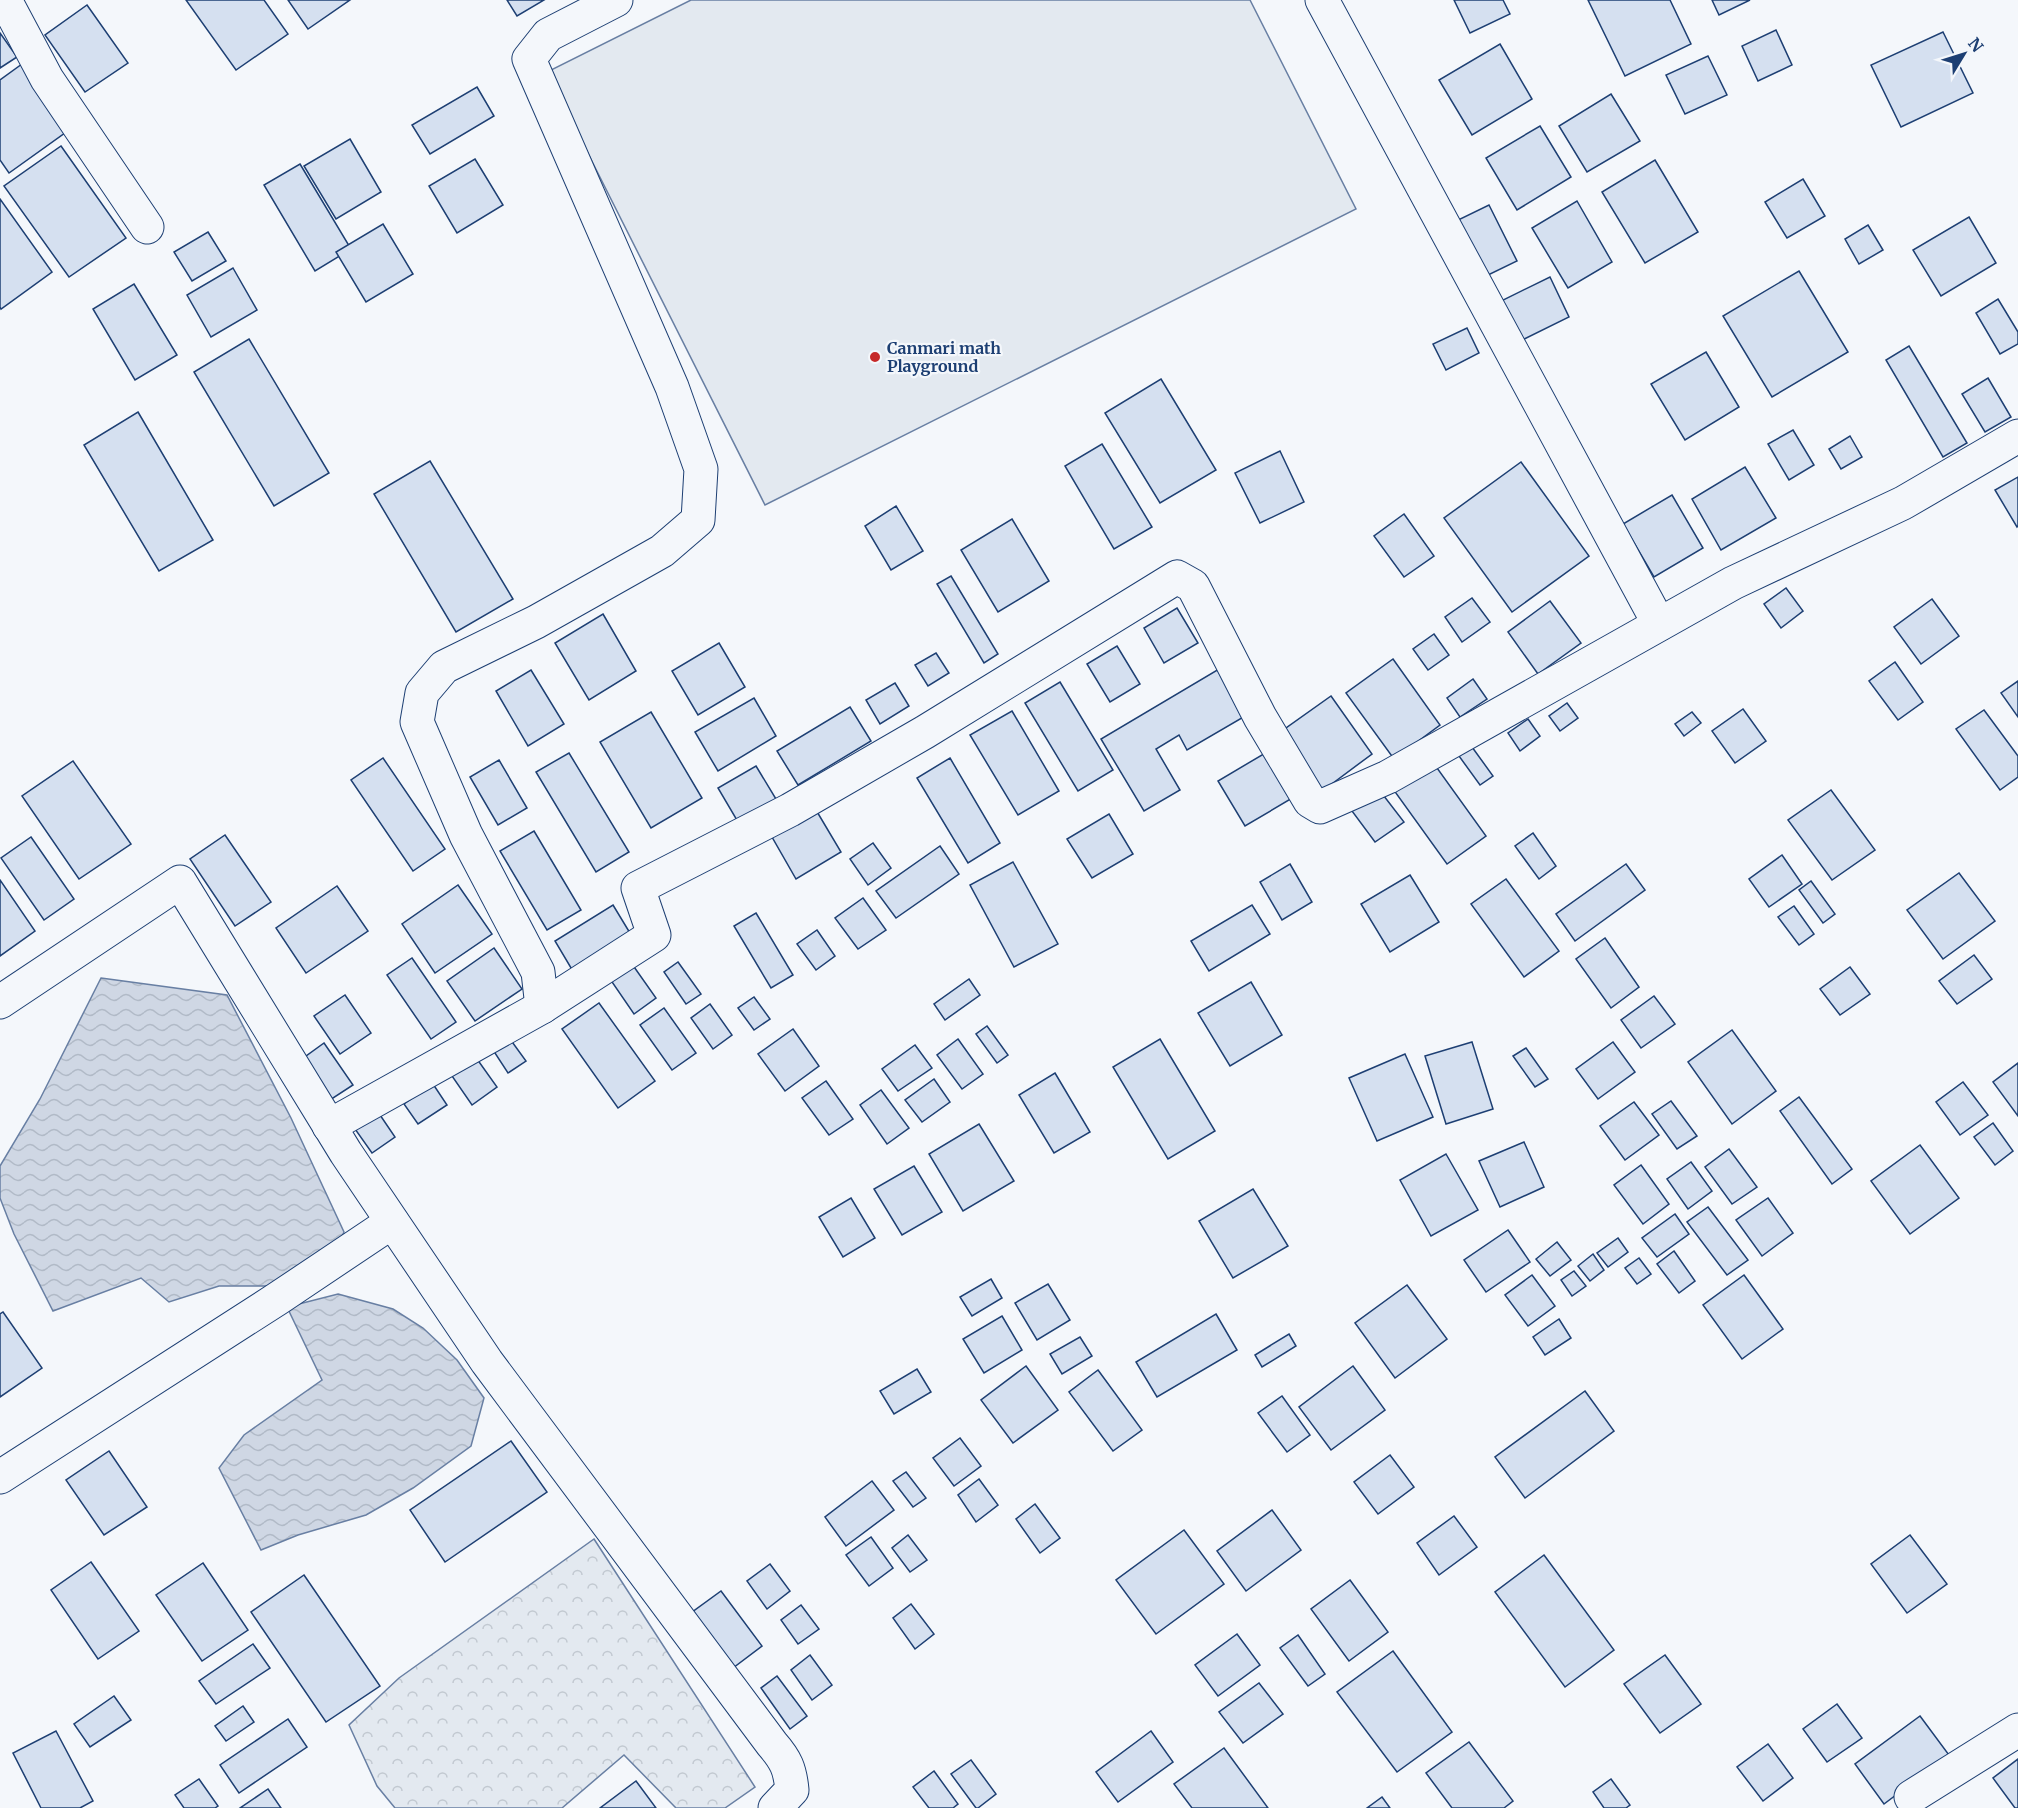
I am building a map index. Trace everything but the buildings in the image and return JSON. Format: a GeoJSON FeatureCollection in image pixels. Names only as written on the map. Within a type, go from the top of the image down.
{"type":"FeatureCollection","features":[{"type":"Feature","properties":{"kind":"street"},"geometry":{"type":"LineString","coordinates":[[5,0],[47,79],[147,227]]}},
{"type":"Feature","properties":{"kind":"street"},"geometry":{"type":"LineString","coordinates":[[542,1007],[538,972],[466,835],[417,723],[422,693],[444,668],[536,622],[662,550],[698,520],[702,469],[672,387],[529,59],[549,35],[616,0]]}},
{"type":"Feature","properties":{"kind":"street"},"geometry":{"type":"LineString","coordinates":[[1322,0],[1659,624]]}},
{"type":"Feature","properties":{"kind":"street"},"geometry":{"type":"LineString","coordinates":[[329,1126],[542,1007],[654,935],[638,888],[790,810],[926,732],[1177,577],[1193,586],[1260,717],[1310,801],[1320,807],[1388,777],[1733,583],[1904,503],[2018,436]]}},
{"type":"Feature","properties":{"kind":"street"},"geometry":{"type":"LineString","coordinates":[[0,1002],[180,882],[329,1126],[487,1362],[782,1756],[790,1771],[792,1790],[775,1808]]}},
{"type":"Feature","properties":{"kind":"street"},"geometry":{"type":"LineString","coordinates":[[0,1477],[392,1222]]}},
{"type":"Feature","properties":{"kind":"street"},"geometry":{"type":"LineString","coordinates":[[1911,1797],[2018,1730]]}},
{"type":"Feature","properties":{"kind":"green space","name":"Canmari math Playground"},"geometry":{"type":"Polygon","coordinates":[[[691,0],[1250,0],[1356,209],[765,505],[547,72],[691,0]]]}},
{"type":"Feature","properties":{"kind":"green space"},"geometry":{"type":"Polygon","coordinates":[[[594,1539],[755,1787],[725,1808],[676,1808],[624,1755],[562,1808],[395,1808],[377,1786],[349,1725],[399,1678],[594,1539]]]}},
{"type":"Feature","properties":{"kind":"water"},"geometry":{"type":"Polygon","coordinates":[[[101,978],[227,995],[291,1118],[344,1232],[324,1272],[267,1286],[219,1286],[169,1302],[141,1278],[53,1311],[14,1234],[0,1198],[0,1166],[40,1099],[101,978]]]}},
{"type":"Feature","properties":{"kind":"water"},"geometry":{"type":"Polygon","coordinates":[[[338,1294],[393,1309],[423,1328],[457,1360],[484,1398],[471,1446],[413,1488],[366,1515],[298,1535],[261,1550],[219,1468],[244,1435],[322,1380],[287,1307],[338,1294]]]}},
{"type":"Feature","properties":{"kind":"place","name":"Canmari math Playground"},"geometry":{"type":"Point","coordinates":[875,357]}}]}
